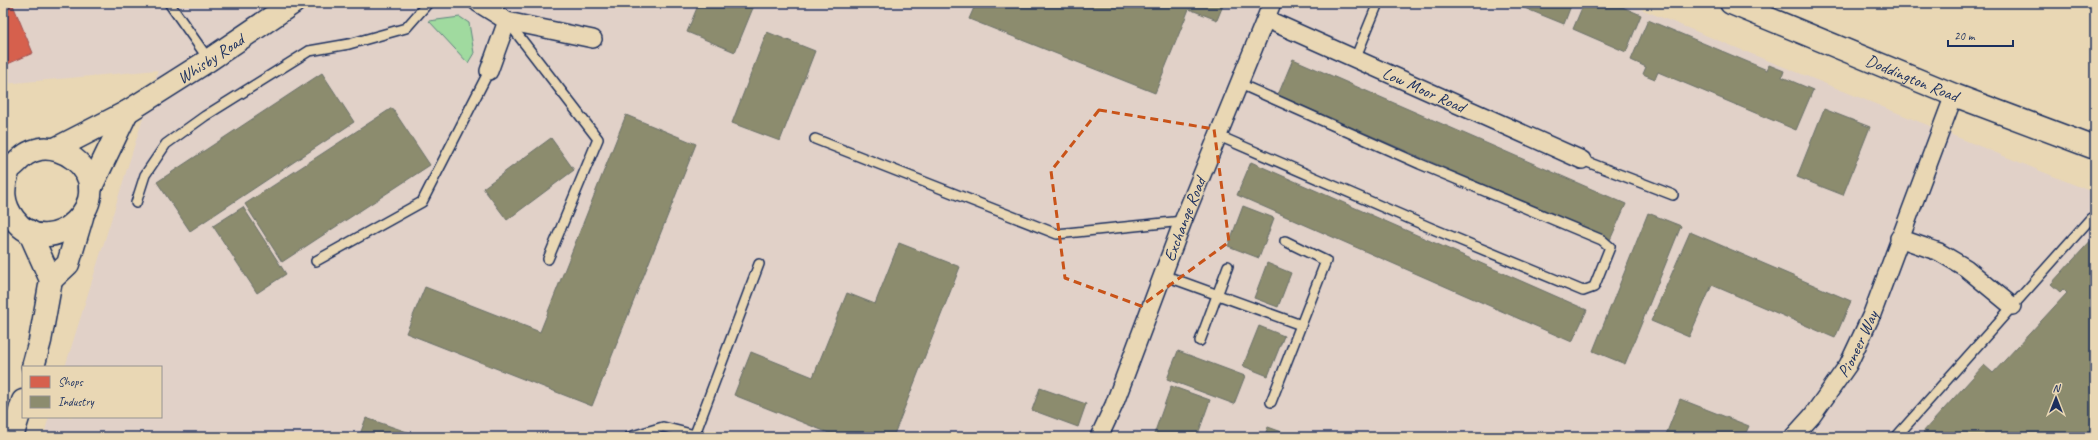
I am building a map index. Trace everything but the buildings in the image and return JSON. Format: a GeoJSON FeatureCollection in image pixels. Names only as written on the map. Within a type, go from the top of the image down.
{"type":"FeatureCollection","features":[{"type":"Feature","properties":{"kind":"street","name":"Whisby Road"},"geometry":{"type":"LineString","coordinates":[[29,231],[5,210],[4,183],[6,171],[17,160],[29,152],[42,149],[55,149],[127,112],[209,60],[293,3]]}},
{"type":"Feature","properties":{"kind":"street"},"geometry":{"type":"LineString","coordinates":[[478,3],[507,21],[593,39]]}},
{"type":"Feature","properties":{"kind":"street","name":"Exchange Road"},"geometry":{"type":"LineString","coordinates":[[1099,437],[1114,405],[1183,221],[1219,136],[1272,3]]}},
{"type":"Feature","properties":{"kind":"street","name":"Doddington Road"},"geometry":{"type":"LineString","coordinates":[[1742,5],[1954,96],[2095,148]]}},
{"type":"Feature","properties":{"kind":"street","name":"Low Moor Road"},"geometry":{"type":"LineString","coordinates":[[1266,19],[1582,160]]}},
{"type":"Feature","properties":{"kind":"street"},"geometry":{"type":"LineString","coordinates":[[489,70],[507,21]]}},
{"type":"Feature","properties":{"kind":"street","name":"Pioneer Way"},"geometry":{"type":"LineString","coordinates":[[1793,437],[1812,416],[1848,365],[1872,314],[1899,238],[1954,96]]}},
{"type":"Feature","properties":{"kind":"street"},"geometry":{"type":"LineString","coordinates":[[51,280],[68,264],[82,217],[88,204],[90,189],[127,112]]}},
{"type":"Feature","properties":{"kind":"street"},"geometry":{"type":"LineString","coordinates":[[55,149],[68,154],[79,162],[87,175],[90,189]]}},
{"type":"Feature","properties":{"kind":"street"},"geometry":{"type":"LineString","coordinates":[[29,231],[43,235],[58,233],[68,228],[82,217]]}},
{"type":"Feature","properties":{"kind":"street"},"geometry":{"type":"LineString","coordinates":[[29,231],[51,280],[40,341],[33,366]]}},
{"type":"Feature","properties":{"kind":"street"},"geometry":{"type":"LineString","coordinates":[[1899,238],[1939,252],[1966,268],[2012,306]]}},
{"type":"Feature","properties":{"kind":"street"},"geometry":{"type":"LineString","coordinates":[[12,437],[22,404]]}},
{"type":"Feature","properties":{"kind":"lane"},"geometry":{"type":"LineString","coordinates":[[170,3],[209,60]]}},
{"type":"Feature","properties":{"kind":"lane"},"geometry":{"type":"LineString","coordinates":[[136,203],[145,175],[166,144],[205,116],[282,66],[309,51],[349,44],[406,28],[428,3]]}},
{"type":"Feature","properties":{"kind":"lane"},"geometry":{"type":"LineString","coordinates":[[1355,59],[1378,3]]}},
{"type":"Feature","properties":{"kind":"lane"},"geometry":{"type":"LineString","coordinates":[[507,21],[598,139],[548,259]]}},
{"type":"Feature","properties":{"kind":"lane"},"geometry":{"type":"LineString","coordinates":[[316,261],[422,202],[489,70]]}},
{"type":"Feature","properties":{"kind":"lane"},"geometry":{"type":"LineString","coordinates":[[1219,136],[1431,228],[1584,291],[1594,288],[1610,247],[1602,240],[1406,158],[1240,84]]}},
{"type":"Feature","properties":{"kind":"lane"},"geometry":{"type":"LineString","coordinates":[[815,138],[1057,234],[1183,221]]}},
{"type":"Feature","properties":{"kind":"lane"},"geometry":{"type":"LineString","coordinates":[[1582,160],[1673,195]]}},
{"type":"Feature","properties":{"kind":"lane"},"geometry":{"type":"LineString","coordinates":[[1896,437],[2091,218],[2095,217]]}},
{"type":"Feature","properties":{"kind":"lane"},"geometry":{"type":"LineString","coordinates":[[1271,402],[1326,261],[1285,241]]}},
{"type":"Feature","properties":{"kind":"lane"},"geometry":{"type":"LineString","coordinates":[[629,437],[663,427],[699,435],[759,264]]}},
{"type":"Feature","properties":{"kind":"lane"},"geometry":{"type":"LineString","coordinates":[[1200,341],[1228,266]]}},
{"type":"Feature","properties":{"kind":"lane"},"geometry":{"type":"LineString","coordinates":[[1163,275],[1301,325]]}},
{"type":"Feature","properties":{"kind":"highlighted area"},"geometry":{"type":"Polygon","coordinates":[[[1099,110],[1214,129],[1229,242],[1141,306],[1065,278],[1051,171],[1099,110]]]}},
{"type":"Feature","properties":{"kind":"shaded area"},"geometry":{"type":"Polygon","coordinates":[[[3,3],[1626,3],[2095,193],[2095,437],[43,437],[49,418],[162,418],[162,366],[65,366],[158,70],[3,84],[3,3]]]}},
{"type":"Feature","properties":{"kind":"green space"},"geometry":{"type":"Polygon","coordinates":[[[460,17],[469,23],[474,53],[468,63],[429,21],[460,17]]]}}]}
